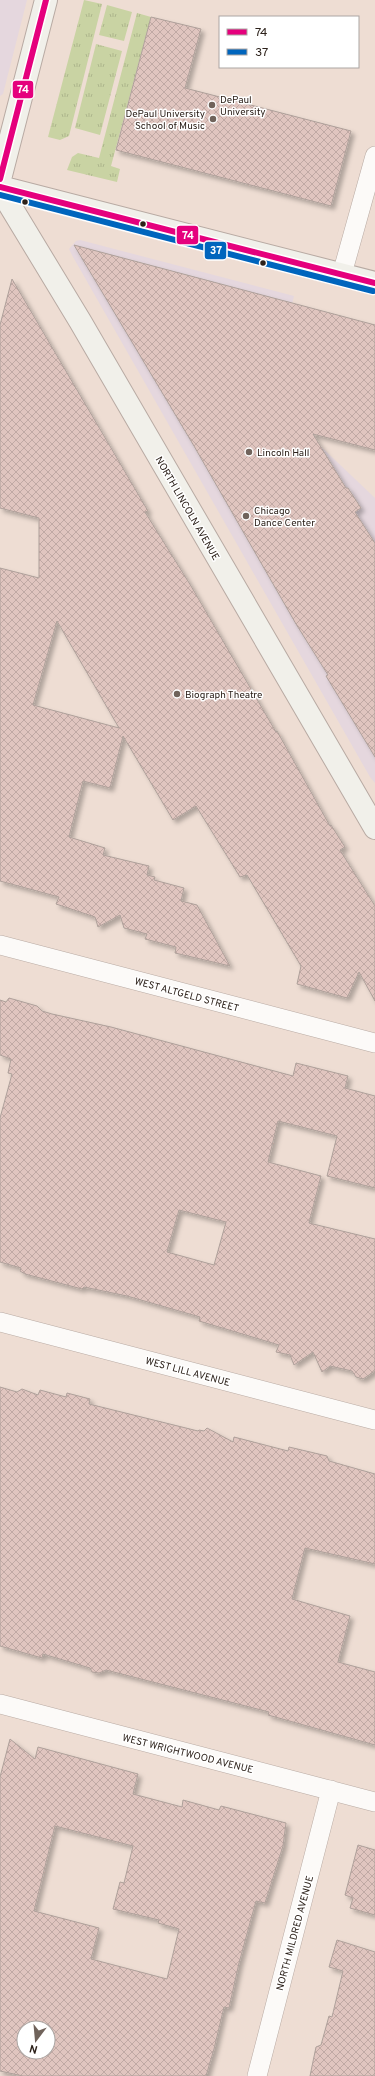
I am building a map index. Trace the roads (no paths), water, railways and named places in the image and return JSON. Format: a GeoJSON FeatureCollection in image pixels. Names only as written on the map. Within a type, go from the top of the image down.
{"type":"FeatureCollection","features":[{"type":"Feature","properties":{"kind":"main road"},"geometry":{"type":"LineString","coordinates":[[0,179],[46,0]]}},
{"type":"Feature","properties":{"kind":"main road"},"geometry":{"type":"LineString","coordinates":[[0,188],[375,283]]}},
{"type":"Feature","properties":{"kind":"main road","name":"NORTH LINCOLN AVENUE"},"geometry":{"type":"LineString","coordinates":[[0,188],[80,321],[373,821]]}},
{"type":"Feature","properties":{"kind":"street"},"geometry":{"type":"LineString","coordinates":[[342,274],[375,156]]}},
{"type":"Feature","properties":{"kind":"street","name":"WEST ALTGELD STREET"},"geometry":{"type":"LineString","coordinates":[[0,944],[375,1043]]}},
{"type":"Feature","properties":{"kind":"street","name":"WEST LILL AVENUE"},"geometry":{"type":"LineString","coordinates":[[0,1322],[375,1420]]}},
{"type":"Feature","properties":{"kind":"street","name":"WEST WRIGHTWOOD AVENUE"},"geometry":{"type":"LineString","coordinates":[[0,1704],[375,1802]]}},
{"type":"Feature","properties":{"kind":"street","name":"NORTH MILDRED AVENUE"},"geometry":{"type":"LineString","coordinates":[[257,2076],[331,1790]]}},
{"type":"Feature","properties":{"kind":"place","name":"DePaul University"},"geometry":{"type":"Point","coordinates":[212,105]}},
{"type":"Feature","properties":{"kind":"place","name":"DePaul University School of Music"},"geometry":{"type":"Point","coordinates":[213,119]}},
{"type":"Feature","properties":{"kind":"place","name":"Lincoln Hall"},"geometry":{"type":"Point","coordinates":[249,452]}},
{"type":"Feature","properties":{"kind":"place","name":"Chicago Dance Center"},"geometry":{"type":"Point","coordinates":[246,516]}},
{"type":"Feature","properties":{"kind":"place","name":"Biograph Theatre"},"geometry":{"type":"Point","coordinates":[177,694]}}]}
